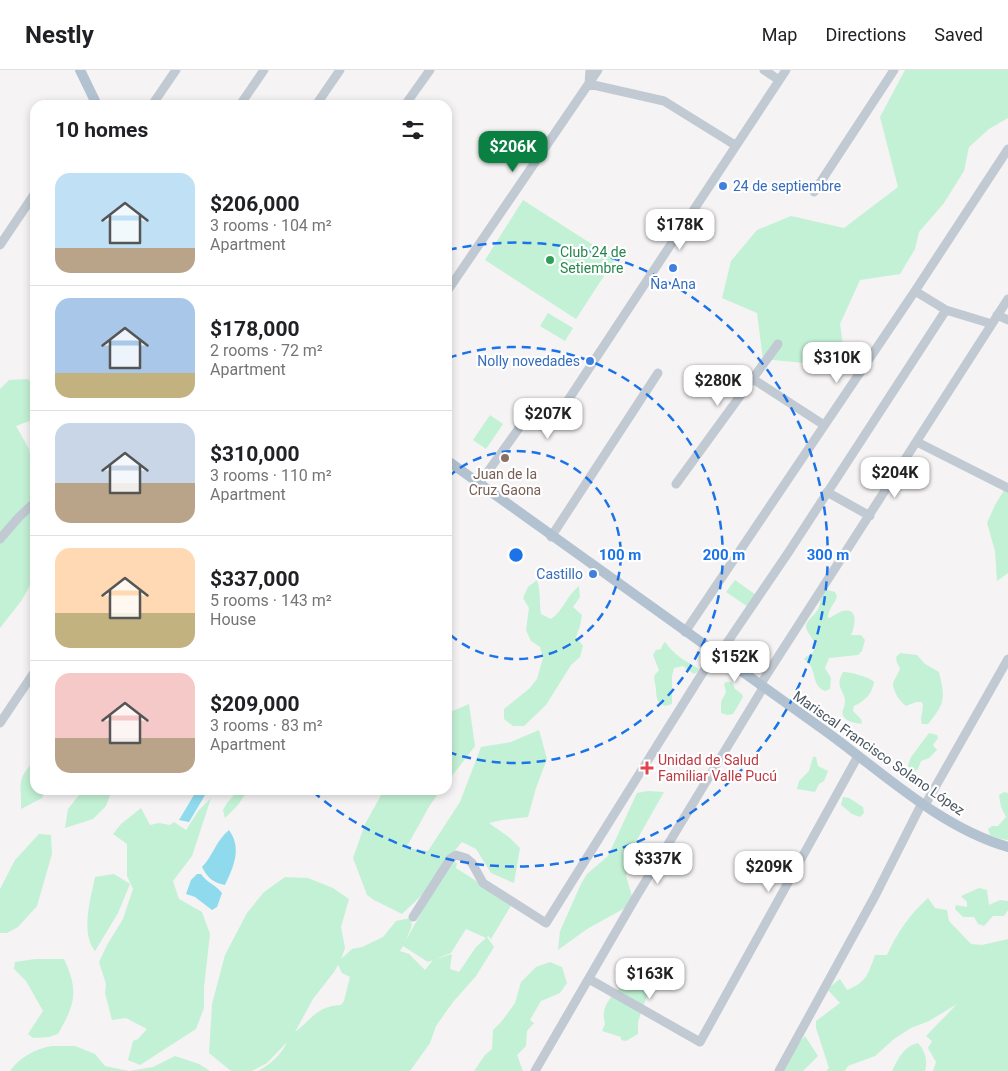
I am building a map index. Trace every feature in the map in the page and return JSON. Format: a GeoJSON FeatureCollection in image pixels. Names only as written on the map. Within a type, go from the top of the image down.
{"type":"FeatureCollection","features":[{"type":"Feature","properties":{"kind":"main road"},"geometry":{"type":"LineString","coordinates":[[80,70],[94,100]]}},
{"type":"Feature","properties":{"kind":"main road","name":"Mariscal Francisco Solano López"},"geometry":{"type":"LineString","coordinates":[[452,464],[924,804],[952,823],[978,837],[1008,847]]}},
{"type":"Feature","properties":{"kind":"street"},"geometry":{"type":"LineString","coordinates":[[155,100],[176,70]]}},
{"type":"Feature","properties":{"kind":"street"},"geometry":{"type":"LineString","coordinates":[[243,100],[264,70]]}},
{"type":"Feature","properties":{"kind":"street"},"geometry":{"type":"LineString","coordinates":[[319,100],[340,70]]}},
{"type":"Feature","properties":{"kind":"street"},"geometry":{"type":"LineString","coordinates":[[409,100],[430,70]]}},
{"type":"Feature","properties":{"kind":"street"},"geometry":{"type":"LineString","coordinates":[[589,84],[590,70]]}},
{"type":"Feature","properties":{"kind":"street"},"geometry":{"type":"LineString","coordinates":[[452,284],[598,70]]}},
{"type":"Feature","properties":{"kind":"street"},"geometry":{"type":"LineString","coordinates":[[764,70],[779,80]]}},
{"type":"Feature","properties":{"kind":"street"},"geometry":{"type":"LineString","coordinates":[[479,484],[522,424],[529,421],[545,428],[550,426],[786,70]]}},
{"type":"Feature","properties":{"kind":"street"},"geometry":{"type":"LineString","coordinates":[[814,192],[894,70]]}},
{"type":"Feature","properties":{"kind":"street"},"geometry":{"type":"LineString","coordinates":[[589,84],[664,101],[735,145]]}},
{"type":"Feature","properties":{"kind":"street"},"geometry":{"type":"LineString","coordinates":[[685,632],[915,291],[1008,149]]}},
{"type":"Feature","properties":{"kind":"street"},"geometry":{"type":"LineString","coordinates":[[0,245],[30,200]]}},
{"type":"Feature","properties":{"kind":"street"},"geometry":{"type":"LineString","coordinates":[[915,291],[946,310],[992,324]]}},
{"type":"Feature","properties":{"kind":"street"},"geometry":{"type":"LineString","coordinates":[[535,1071],[636,897],[762,687],[1008,299]]}},
{"type":"Feature","properties":{"kind":"street"},"geometry":{"type":"LineString","coordinates":[[413,917],[450,859],[459,856],[466,858],[472,863],[483,883],[546,923],[717,654],[788,553],[946,310]]}},
{"type":"Feature","properties":{"kind":"street"},"geometry":{"type":"LineString","coordinates":[[997,315],[1008,320]]}},
{"type":"Feature","properties":{"kind":"street"},"geometry":{"type":"LineString","coordinates":[[676,484],[778,344]]}},
{"type":"Feature","properties":{"kind":"street"},"geometry":{"type":"LineString","coordinates":[[551,537],[658,373]]}},
{"type":"Feature","properties":{"kind":"street"},"geometry":{"type":"LineString","coordinates":[[754,379],[824,425]]}},
{"type":"Feature","properties":{"kind":"street"},"geometry":{"type":"LineString","coordinates":[[917,442],[1008,488]]}},
{"type":"Feature","properties":{"kind":"street"},"geometry":{"type":"LineString","coordinates":[[828,492],[870,516]]}},
{"type":"Feature","properties":{"kind":"street"},"geometry":{"type":"LineString","coordinates":[[0,539],[30,507]]}},
{"type":"Feature","properties":{"kind":"street"},"geometry":{"type":"LineString","coordinates":[[779,1071],[924,804],[1008,658]]}},
{"type":"Feature","properties":{"kind":"street"},"geometry":{"type":"LineString","coordinates":[[0,723],[30,678]]}},
{"type":"Feature","properties":{"kind":"street"},"geometry":{"type":"LineString","coordinates":[[589,979],[700,1042],[858,756]]}},
{"type":"Feature","properties":{"kind":"green space"},"geometry":{"type":"Polygon","coordinates":[[[905,70],[1008,70],[1008,118],[989,129],[969,147],[964,171],[944,203],[919,232],[915,249],[900,274],[860,280],[840,324],[846,367],[763,359],[757,313],[722,298],[731,261],[757,230],[791,216],[844,228],[898,187],[880,117],[905,70]]]}},
{"type":"Feature","properties":{"kind":"green space","name":"Club 24 de Setiembre"},"geometry":{"type":"Polygon","coordinates":[[[523,200],[615,259],[576,319],[485,260],[523,200]]]}},
{"type":"Feature","properties":{"kind":"green space"},"geometry":{"type":"Polygon","coordinates":[[[548,313],[573,328],[565,341],[540,326],[548,313]]]}},
{"type":"Feature","properties":{"kind":"green space"},"geometry":{"type":"Polygon","coordinates":[[[28,379],[30,381],[30,421],[16,426],[29,449],[30,455],[30,585],[22,600],[0,628],[0,389],[9,380],[28,379]]]}},
{"type":"Feature","properties":{"kind":"green space"},"geometry":{"type":"Polygon","coordinates":[[[490,415],[503,424],[486,449],[473,440],[490,415]]]}},
{"type":"Feature","properties":{"kind":"green space"},"geometry":{"type":"Polygon","coordinates":[[[1008,484],[1008,573],[997,581],[995,551],[987,523],[1008,484]]]}},
{"type":"Feature","properties":{"kind":"green space"},"geometry":{"type":"Polygon","coordinates":[[[537,580],[541,614],[551,619],[579,586],[580,597],[573,607],[582,615],[576,637],[583,646],[580,657],[571,665],[546,705],[524,726],[513,726],[504,719],[504,709],[530,688],[537,679],[543,658],[540,647],[531,641],[526,630],[529,608],[523,598],[528,587],[537,580]]]}},
{"type":"Feature","properties":{"kind":"green space"},"geometry":{"type":"Polygon","coordinates":[[[735,580],[756,595],[748,607],[726,592],[735,580]]]}},
{"type":"Feature","properties":{"kind":"green space"},"geometry":{"type":"Polygon","coordinates":[[[824,589],[835,592],[837,597],[828,618],[843,611],[852,612],[854,615],[854,627],[851,635],[861,635],[865,640],[862,651],[858,655],[829,658],[825,668],[831,678],[830,689],[825,691],[817,684],[809,664],[804,659],[815,649],[814,642],[806,625],[819,608],[824,589]]]}},
{"type":"Feature","properties":{"kind":"green space"},"geometry":{"type":"Polygon","coordinates":[[[665,642],[676,654],[698,668],[699,671],[694,674],[683,666],[674,668],[672,676],[672,704],[665,706],[661,704],[657,696],[654,676],[659,670],[653,655],[656,650],[661,649],[665,642]]]}},
{"type":"Feature","properties":{"kind":"green space"},"geometry":{"type":"Polygon","coordinates":[[[900,653],[917,655],[925,664],[939,672],[943,694],[941,705],[928,724],[922,724],[922,702],[906,706],[894,690],[893,684],[900,668],[896,657],[900,653]]]}},
{"type":"Feature","properties":{"kind":"green space"},"geometry":{"type":"Polygon","coordinates":[[[843,672],[860,675],[874,682],[872,690],[867,697],[854,706],[853,711],[861,719],[862,724],[849,721],[843,715],[845,698],[840,682],[843,672]]]}},
{"type":"Feature","properties":{"kind":"green space"},"geometry":{"type":"Polygon","coordinates":[[[732,682],[735,689],[743,697],[733,714],[727,715],[721,713],[721,702],[726,692],[724,684],[732,682]]]}},
{"type":"Feature","properties":{"kind":"green space"},"geometry":{"type":"Polygon","coordinates":[[[469,704],[475,746],[452,776],[452,711],[469,704]]]}},
{"type":"Feature","properties":{"kind":"green space"},"geometry":{"type":"Polygon","coordinates":[[[539,730],[547,759],[528,817],[489,823],[510,838],[520,848],[514,883],[491,873],[476,849],[462,842],[441,867],[425,892],[402,914],[367,895],[353,858],[365,824],[381,795],[437,795],[406,848],[428,851],[460,802],[481,747],[511,742],[539,730]]]}},
{"type":"Feature","properties":{"kind":"green space"},"geometry":{"type":"Polygon","coordinates":[[[929,733],[937,735],[938,738],[933,745],[937,750],[929,758],[921,761],[918,769],[912,773],[908,765],[911,757],[929,733]]]}},
{"type":"Feature","properties":{"kind":"green space"},"geometry":{"type":"Polygon","coordinates":[[[813,757],[816,757],[818,766],[828,771],[824,781],[819,784],[815,792],[797,789],[799,781],[809,771],[813,757]]]}},
{"type":"Feature","properties":{"kind":"green space"},"geometry":{"type":"Polygon","coordinates":[[[30,766],[30,795],[44,795],[42,798],[21,809],[21,783],[30,766]]]}},
{"type":"Feature","properties":{"kind":"green space"},"geometry":{"type":"Polygon","coordinates":[[[648,791],[664,792],[634,845],[626,876],[634,903],[587,929],[558,950],[560,931],[581,884],[587,874],[608,856],[637,793],[648,791]]]}},
{"type":"Feature","properties":{"kind":"green space"},"geometry":{"type":"Polygon","coordinates":[[[1004,792],[1008,793],[1008,840],[990,835],[988,829],[992,826],[998,826],[1006,817],[1001,807],[999,795],[1004,792]]]}},
{"type":"Feature","properties":{"kind":"green space"},"geometry":{"type":"Polygon","coordinates":[[[79,795],[110,795],[106,806],[93,819],[65,828],[68,809],[79,795]]]}},
{"type":"Feature","properties":{"kind":"green space"},"geometry":{"type":"Polygon","coordinates":[[[234,795],[245,795],[225,818],[223,810],[234,795]]]}},
{"type":"Feature","properties":{"kind":"green space"},"geometry":{"type":"Polygon","coordinates":[[[843,797],[849,798],[863,807],[864,813],[860,817],[852,814],[841,805],[843,797]]]}},
{"type":"Feature","properties":{"kind":"green space"},"geometry":{"type":"Polygon","coordinates":[[[211,798],[192,856],[173,881],[179,899],[202,912],[210,934],[204,987],[204,1008],[196,1029],[140,1065],[128,1060],[133,1041],[138,1039],[147,1029],[126,1018],[112,1020],[105,993],[106,984],[99,962],[123,919],[133,889],[127,876],[127,844],[113,834],[121,824],[141,808],[150,825],[159,823],[170,825],[174,822],[186,830],[199,810],[211,798]]]}},
{"type":"Feature","properties":{"kind":"green space"},"geometry":{"type":"Polygon","coordinates":[[[39,834],[51,835],[52,854],[37,906],[18,927],[7,933],[0,933],[0,889],[15,860],[39,834]]]}},
{"type":"Feature","properties":{"kind":"green space"},"geometry":{"type":"Polygon","coordinates":[[[450,861],[457,863],[456,868],[512,904],[491,939],[487,937],[494,947],[476,976],[453,1002],[436,1026],[430,1043],[410,1071],[258,1071],[275,1059],[287,1042],[267,1063],[252,1071],[231,1071],[209,1053],[212,1004],[225,955],[247,913],[264,892],[285,877],[308,878],[333,888],[349,899],[341,927],[345,948],[341,959],[352,949],[362,947],[383,937],[396,921],[410,918],[412,925],[406,940],[450,861]],[[466,929],[451,953],[434,960],[452,954],[450,969],[459,972],[476,947],[486,938],[466,929]],[[403,946],[400,951],[409,954],[425,970],[433,960],[428,962],[403,946]],[[338,965],[313,999],[295,1032],[315,1014],[326,1008],[341,1005],[344,1001],[350,977],[342,973],[338,965]]]}},
{"type":"Feature","properties":{"kind":"green space"},"geometry":{"type":"Polygon","coordinates":[[[114,874],[130,884],[118,913],[95,951],[88,935],[87,925],[95,877],[114,874]]]}},
{"type":"Feature","properties":{"kind":"green space"},"geometry":{"type":"Polygon","coordinates":[[[979,888],[987,890],[989,905],[1000,900],[1008,901],[1008,910],[1004,916],[993,916],[984,926],[978,924],[974,917],[963,917],[955,909],[956,905],[967,907],[967,902],[961,896],[979,888]]]}},
{"type":"Feature","properties":{"kind":"green space"},"geometry":{"type":"Polygon","coordinates":[[[928,898],[935,908],[947,910],[949,921],[971,944],[982,945],[1008,939],[1008,1071],[933,1071],[936,1062],[928,1048],[932,1041],[926,1036],[957,1004],[929,1021],[911,1028],[894,1039],[875,1056],[848,1066],[845,1071],[826,1071],[829,1068],[816,1028],[816,1021],[840,1003],[827,989],[840,979],[847,990],[859,984],[866,977],[875,955],[887,955],[904,924],[928,898]]]}},
{"type":"Feature","properties":{"kind":"green space"},"geometry":{"type":"Polygon","coordinates":[[[35,959],[64,959],[72,980],[73,997],[68,1014],[58,1034],[49,1037],[33,1038],[28,1034],[43,1011],[26,981],[14,969],[15,962],[35,959]]]}},
{"type":"Feature","properties":{"kind":"green space"},"geometry":{"type":"Polygon","coordinates":[[[550,962],[562,967],[567,983],[560,993],[541,1001],[530,1020],[534,1023],[527,1031],[526,1046],[517,1055],[523,1071],[474,1071],[485,1055],[492,1049],[493,1030],[515,1003],[521,982],[536,967],[550,962]]]}},
{"type":"Feature","properties":{"kind":"green space"},"geometry":{"type":"Polygon","coordinates":[[[622,986],[649,989],[638,1022],[638,1034],[626,1041],[621,1040],[621,1037],[602,1031],[605,1024],[605,1007],[610,998],[622,986]]]}},
{"type":"Feature","properties":{"kind":"green space"},"geometry":{"type":"Polygon","coordinates":[[[805,1036],[818,1056],[803,1071],[783,1071],[794,1048],[805,1036]]]}},
{"type":"Feature","properties":{"kind":"green space"},"geometry":{"type":"Polygon","coordinates":[[[918,1043],[925,1056],[925,1071],[892,1071],[905,1050],[918,1043]]]}},
{"type":"Feature","properties":{"kind":"green space"},"geometry":{"type":"Polygon","coordinates":[[[52,1046],[75,1046],[95,1054],[105,1066],[129,1071],[10,1071],[28,1054],[52,1046]]]}},
{"type":"Feature","properties":{"kind":"green space"},"geometry":{"type":"Polygon","coordinates":[[[175,1056],[199,1064],[210,1071],[129,1071],[153,1067],[175,1056]]]}},
{"type":"Feature","properties":{"kind":"water"},"geometry":{"type":"Polygon","coordinates":[[[194,795],[205,795],[189,822],[179,820],[194,795]]]}},
{"type":"Feature","properties":{"kind":"water"},"geometry":{"type":"Polygon","coordinates":[[[229,830],[236,850],[234,864],[225,885],[211,879],[202,867],[220,839],[229,830]]]}},
{"type":"Feature","properties":{"kind":"water"},"geometry":{"type":"Polygon","coordinates":[[[197,874],[201,874],[222,893],[217,907],[212,910],[195,897],[186,894],[191,880],[197,874]]]}},
{"type":"Feature","properties":{"kind":"place","name":"24 de septiembre"},"geometry":{"type":"Point","coordinates":[723,186]}},
{"type":"Feature","properties":{"kind":"place","name":"Club 24 de Setiembre"},"geometry":{"type":"Point","coordinates":[550,260]}},
{"type":"Feature","properties":{"kind":"place","name":"Ña Ana"},"geometry":{"type":"Point","coordinates":[673,268]}},
{"type":"Feature","properties":{"kind":"place","name":"Nolly novedades"},"geometry":{"type":"Point","coordinates":[590,361]}},
{"type":"Feature","properties":{"kind":"place","name":"Juan de la Cruz Gaona"},"geometry":{"type":"Point","coordinates":[505,458]}},
{"type":"Feature","properties":{"kind":"place","name":"Castillo"},"geometry":{"type":"Point","coordinates":[593,574]}},
{"type":"Feature","properties":{"kind":"place","name":"Unidad de Salud Familiar Valle Pucú"},"geometry":{"type":"Point","coordinates":[647,768]}}]}
